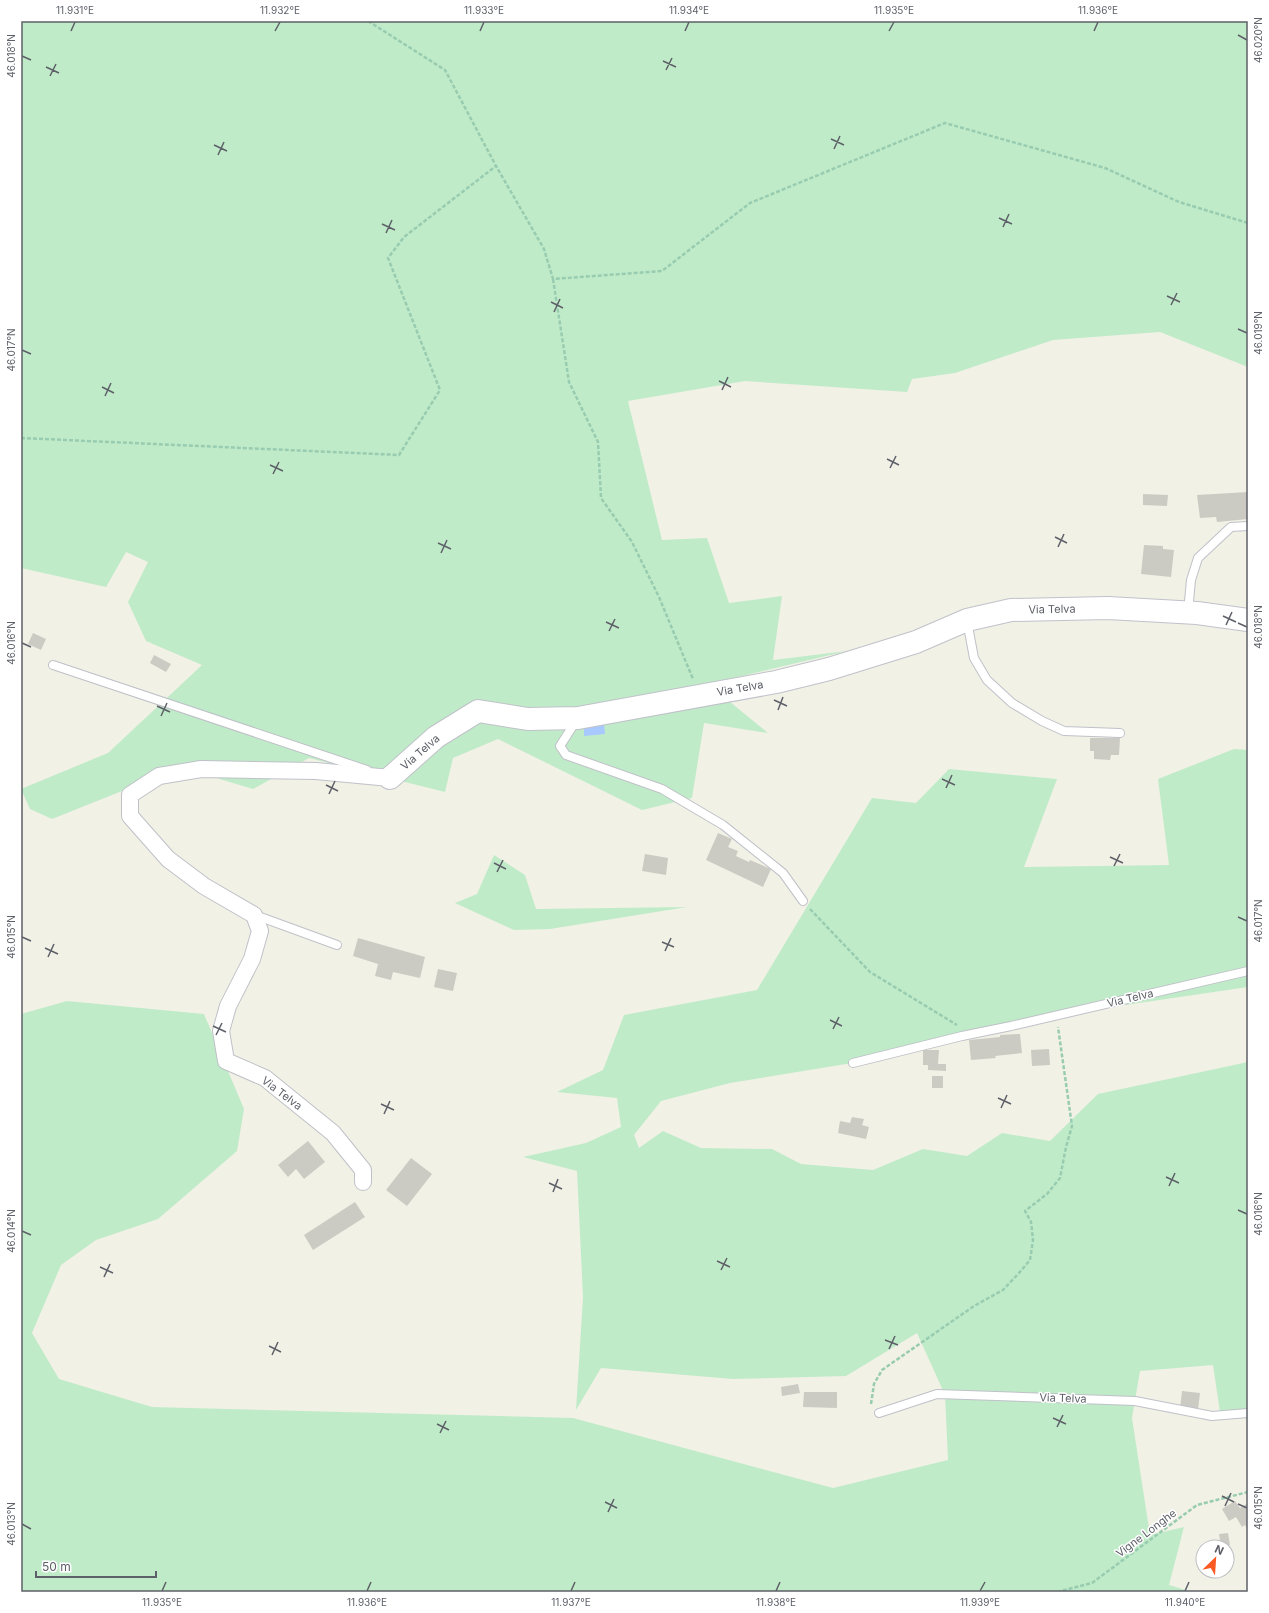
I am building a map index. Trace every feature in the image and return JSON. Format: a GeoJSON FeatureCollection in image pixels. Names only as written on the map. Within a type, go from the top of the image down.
{"type":"FeatureCollection","features":[{"type":"Feature","properties":{"kind":"street","name":"Via Telva"},"geometry":{"type":"LineString","coordinates":[[363,1182],[363,1170],[333,1133],[265,1078],[226,1061],[221,1031],[228,1006],[252,959],[260,931],[254,915],[204,886],[168,859],[130,816],[130,795],[158,776],[201,769],[316,771],[390,778],[436,737],[478,711],[528,719],[578,718],[776,682],[828,669],[916,642],[967,620],[1011,610],[1108,608],[1188,613],[1248,620]]}},
{"type":"Feature","properties":{"kind":"lane"},"geometry":{"type":"LineString","coordinates":[[1188,613],[1191,580],[1198,558],[1231,527],[1248,526]]}},
{"type":"Feature","properties":{"kind":"lane"},"geometry":{"type":"LineString","coordinates":[[967,620],[974,658],[987,680],[1012,703],[1064,732],[1120,733]]}},
{"type":"Feature","properties":{"kind":"lane"},"geometry":{"type":"LineString","coordinates":[[53,665],[390,778]]}},
{"type":"Feature","properties":{"kind":"lane"},"geometry":{"type":"LineString","coordinates":[[578,718],[560,746],[566,755],[662,789],[723,825],[783,873],[803,901]]}},
{"type":"Feature","properties":{"kind":"lane"},"geometry":{"type":"LineString","coordinates":[[254,915],[337,945]]}},
{"type":"Feature","properties":{"kind":"lane","name":"Via Telva"},"geometry":{"type":"LineString","coordinates":[[853,1063],[962,1036],[1056,1016],[1248,971]]}},
{"type":"Feature","properties":{"kind":"lane","name":"Via Telva"},"geometry":{"type":"LineString","coordinates":[[879,1413],[937,1394],[1135,1401],[1212,1416],[1248,1413]]}},
{"type":"Feature","properties":{"kind":"path"},"geometry":{"type":"LineString","coordinates":[[368,21],[445,70],[496,166],[544,249],[553,279],[569,382],[598,442],[600,498],[632,542],[659,597],[700,695]]}},
{"type":"Feature","properties":{"kind":"path"},"geometry":{"type":"LineString","coordinates":[[553,279],[662,271],[750,203],[945,123],[1105,168],[1179,202],[1248,223]]}},
{"type":"Feature","properties":{"kind":"path"},"geometry":{"type":"LineString","coordinates":[[21,438],[399,455],[440,390],[388,258],[404,237],[496,166]]}},
{"type":"Feature","properties":{"kind":"path"},"geometry":{"type":"LineString","coordinates":[[803,901],[870,972],[960,1027],[962,1036]]}},
{"type":"Feature","properties":{"kind":"path"},"geometry":{"type":"LineString","coordinates":[[879,1413],[871,1408],[874,1384],[882,1370],[974,1306],[1003,1290],[1030,1260],[1032,1234],[1031,1222],[1025,1211],[1047,1194],[1060,1178],[1072,1126],[1056,1016]]}},
{"type":"Feature","properties":{"kind":"path","name":"Vigne Longhe"},"geometry":{"type":"LineString","coordinates":[[1057,1592],[1092,1584],[1197,1505],[1248,1492]]}},
{"type":"Feature","properties":{"kind":"green space"},"geometry":{"type":"Polygon","coordinates":[[[21,21],[1248,21],[1248,367],[1160,332],[1053,340],[955,373],[912,379],[907,392],[745,381],[628,401],[662,540],[707,538],[729,603],[782,596],[773,660],[847,651],[708,684],[768,733],[704,723],[692,798],[642,810],[498,739],[453,758],[445,792],[309,758],[253,789],[213,777],[192,763],[52,819],[30,809],[21,789],[108,753],[202,665],[146,641],[128,602],[148,562],[126,552],[106,587],[21,568],[21,21]]]}},
{"type":"Feature","properties":{"kind":"green space"},"geometry":{"type":"Polygon","coordinates":[[[1234,749],[1248,750],[1248,987],[1057,1015],[895,1056],[730,1083],[661,1101],[634,1135],[639,1148],[663,1131],[701,1148],[772,1149],[801,1164],[873,1170],[923,1149],[967,1156],[1002,1133],[1050,1141],[1098,1094],[1248,1062],[1248,1410],[1220,1412],[1213,1365],[1140,1371],[1132,1418],[1150,1535],[1184,1527],[1169,1585],[1192,1592],[21,1592],[21,1014],[67,1001],[204,1014],[244,1109],[237,1151],[158,1219],[96,1240],[61,1265],[32,1333],[59,1379],[152,1407],[573,1418],[833,1488],[948,1460],[945,1395],[917,1333],[846,1376],[733,1379],[601,1368],[576,1410],[583,1297],[577,1171],[523,1157],[586,1143],[621,1127],[617,1098],[557,1092],[603,1070],[624,1015],[757,990],[872,798],[916,803],[949,769],[1057,779],[1024,867],[1169,865],[1158,779],[1234,749]]]}},
{"type":"Feature","properties":{"kind":"green space"},"geometry":{"type":"Polygon","coordinates":[[[494,855],[525,875],[536,909],[687,907],[550,929],[514,930],[455,903],[477,894],[494,855]]]}},
{"type":"Feature","properties":{"kind":"water"},"geometry":{"type":"Polygon","coordinates":[[[604,724],[605,734],[584,736],[584,726],[604,724]]]}},
{"type":"Feature","properties":{"kind":"building"},"geometry":{"type":"Polygon","coordinates":[[[1248,492],[1248,519],[1217,522],[1216,517],[1200,518],[1197,495],[1248,492]]]}},
{"type":"Feature","properties":{"kind":"building"},"geometry":{"type":"Polygon","coordinates":[[[1143,494],[1168,495],[1167,506],[1143,505],[1143,494]]]}},
{"type":"Feature","properties":{"kind":"building"},"geometry":{"type":"Polygon","coordinates":[[[1144,545],[1163,546],[1163,549],[1174,550],[1171,577],[1141,574],[1144,545]]]}},
{"type":"Feature","properties":{"kind":"building"},"geometry":{"type":"Polygon","coordinates":[[[33,633],[46,639],[41,650],[28,644],[33,633]]]}},
{"type":"Feature","properties":{"kind":"building"},"geometry":{"type":"Polygon","coordinates":[[[154,655],[171,664],[166,672],[150,663],[154,655]]]}},
{"type":"Feature","properties":{"kind":"building"},"geometry":{"type":"Polygon","coordinates":[[[1090,738],[1120,738],[1119,755],[1111,755],[1110,760],[1094,759],[1094,751],[1090,751],[1090,738]]]}},
{"type":"Feature","properties":{"kind":"building"},"geometry":{"type":"Polygon","coordinates":[[[718,833],[732,839],[728,847],[738,851],[736,856],[771,869],[763,887],[706,860],[718,833]]]}},
{"type":"Feature","properties":{"kind":"building"},"geometry":{"type":"Polygon","coordinates":[[[645,854],[668,858],[666,875],[642,871],[645,854]]]}},
{"type":"Feature","properties":{"kind":"building"},"geometry":{"type":"Polygon","coordinates":[[[358,938],[425,957],[420,978],[393,972],[391,980],[375,976],[378,964],[353,956],[358,938]]]}},
{"type":"Feature","properties":{"kind":"building"},"geometry":{"type":"Polygon","coordinates":[[[438,969],[457,973],[453,991],[434,987],[438,969]]]}},
{"type":"Feature","properties":{"kind":"building"},"geometry":{"type":"Polygon","coordinates":[[[1020,1034],[1022,1053],[995,1056],[996,1058],[971,1060],[969,1040],[1000,1037],[1000,1035],[1020,1034]]]}},
{"type":"Feature","properties":{"kind":"building"},"geometry":{"type":"Polygon","coordinates":[[[1049,1049],[1050,1065],[1032,1066],[1031,1050],[1049,1049]]]}},
{"type":"Feature","properties":{"kind":"building"},"geometry":{"type":"Polygon","coordinates":[[[923,1050],[939,1050],[938,1064],[946,1064],[946,1071],[928,1070],[928,1065],[923,1065],[923,1050]]]}},
{"type":"Feature","properties":{"kind":"building"},"geometry":{"type":"Polygon","coordinates":[[[932,1076],[943,1076],[943,1088],[932,1088],[932,1076]]]}},
{"type":"Feature","properties":{"kind":"building"},"geometry":{"type":"Polygon","coordinates":[[[852,1117],[864,1119],[862,1125],[869,1127],[866,1139],[838,1133],[840,1121],[850,1123],[852,1117]]]}},
{"type":"Feature","properties":{"kind":"building"},"geometry":{"type":"Polygon","coordinates":[[[308,1141],[325,1162],[304,1179],[296,1169],[288,1177],[278,1165],[308,1141]]]}},
{"type":"Feature","properties":{"kind":"building"},"geometry":{"type":"Polygon","coordinates":[[[411,1158],[432,1174],[407,1206],[386,1190],[411,1158]]]}},
{"type":"Feature","properties":{"kind":"building"},"geometry":{"type":"Polygon","coordinates":[[[355,1202],[365,1217],[313,1250],[304,1235],[355,1202]]]}},
{"type":"Feature","properties":{"kind":"building"},"geometry":{"type":"Polygon","coordinates":[[[798,1384],[800,1393],[782,1396],[781,1387],[798,1384]]]}},
{"type":"Feature","properties":{"kind":"building"},"geometry":{"type":"Polygon","coordinates":[[[1182,1391],[1200,1393],[1198,1410],[1180,1408],[1182,1391]]]}},
{"type":"Feature","properties":{"kind":"building"},"geometry":{"type":"Polygon","coordinates":[[[804,1392],[837,1392],[837,1408],[803,1407],[804,1392]]]}},
{"type":"Feature","properties":{"kind":"building"},"geometry":{"type":"Polygon","coordinates":[[[1235,1501],[1240,1508],[1248,1503],[1248,1530],[1245,1525],[1242,1527],[1236,1517],[1229,1521],[1222,1509],[1235,1501]]]}},
{"type":"Feature","properties":{"kind":"building"},"geometry":{"type":"Polygon","coordinates":[[[1228,1533],[1229,1539],[1220,1539],[1219,1534],[1228,1533]]]}}]}
